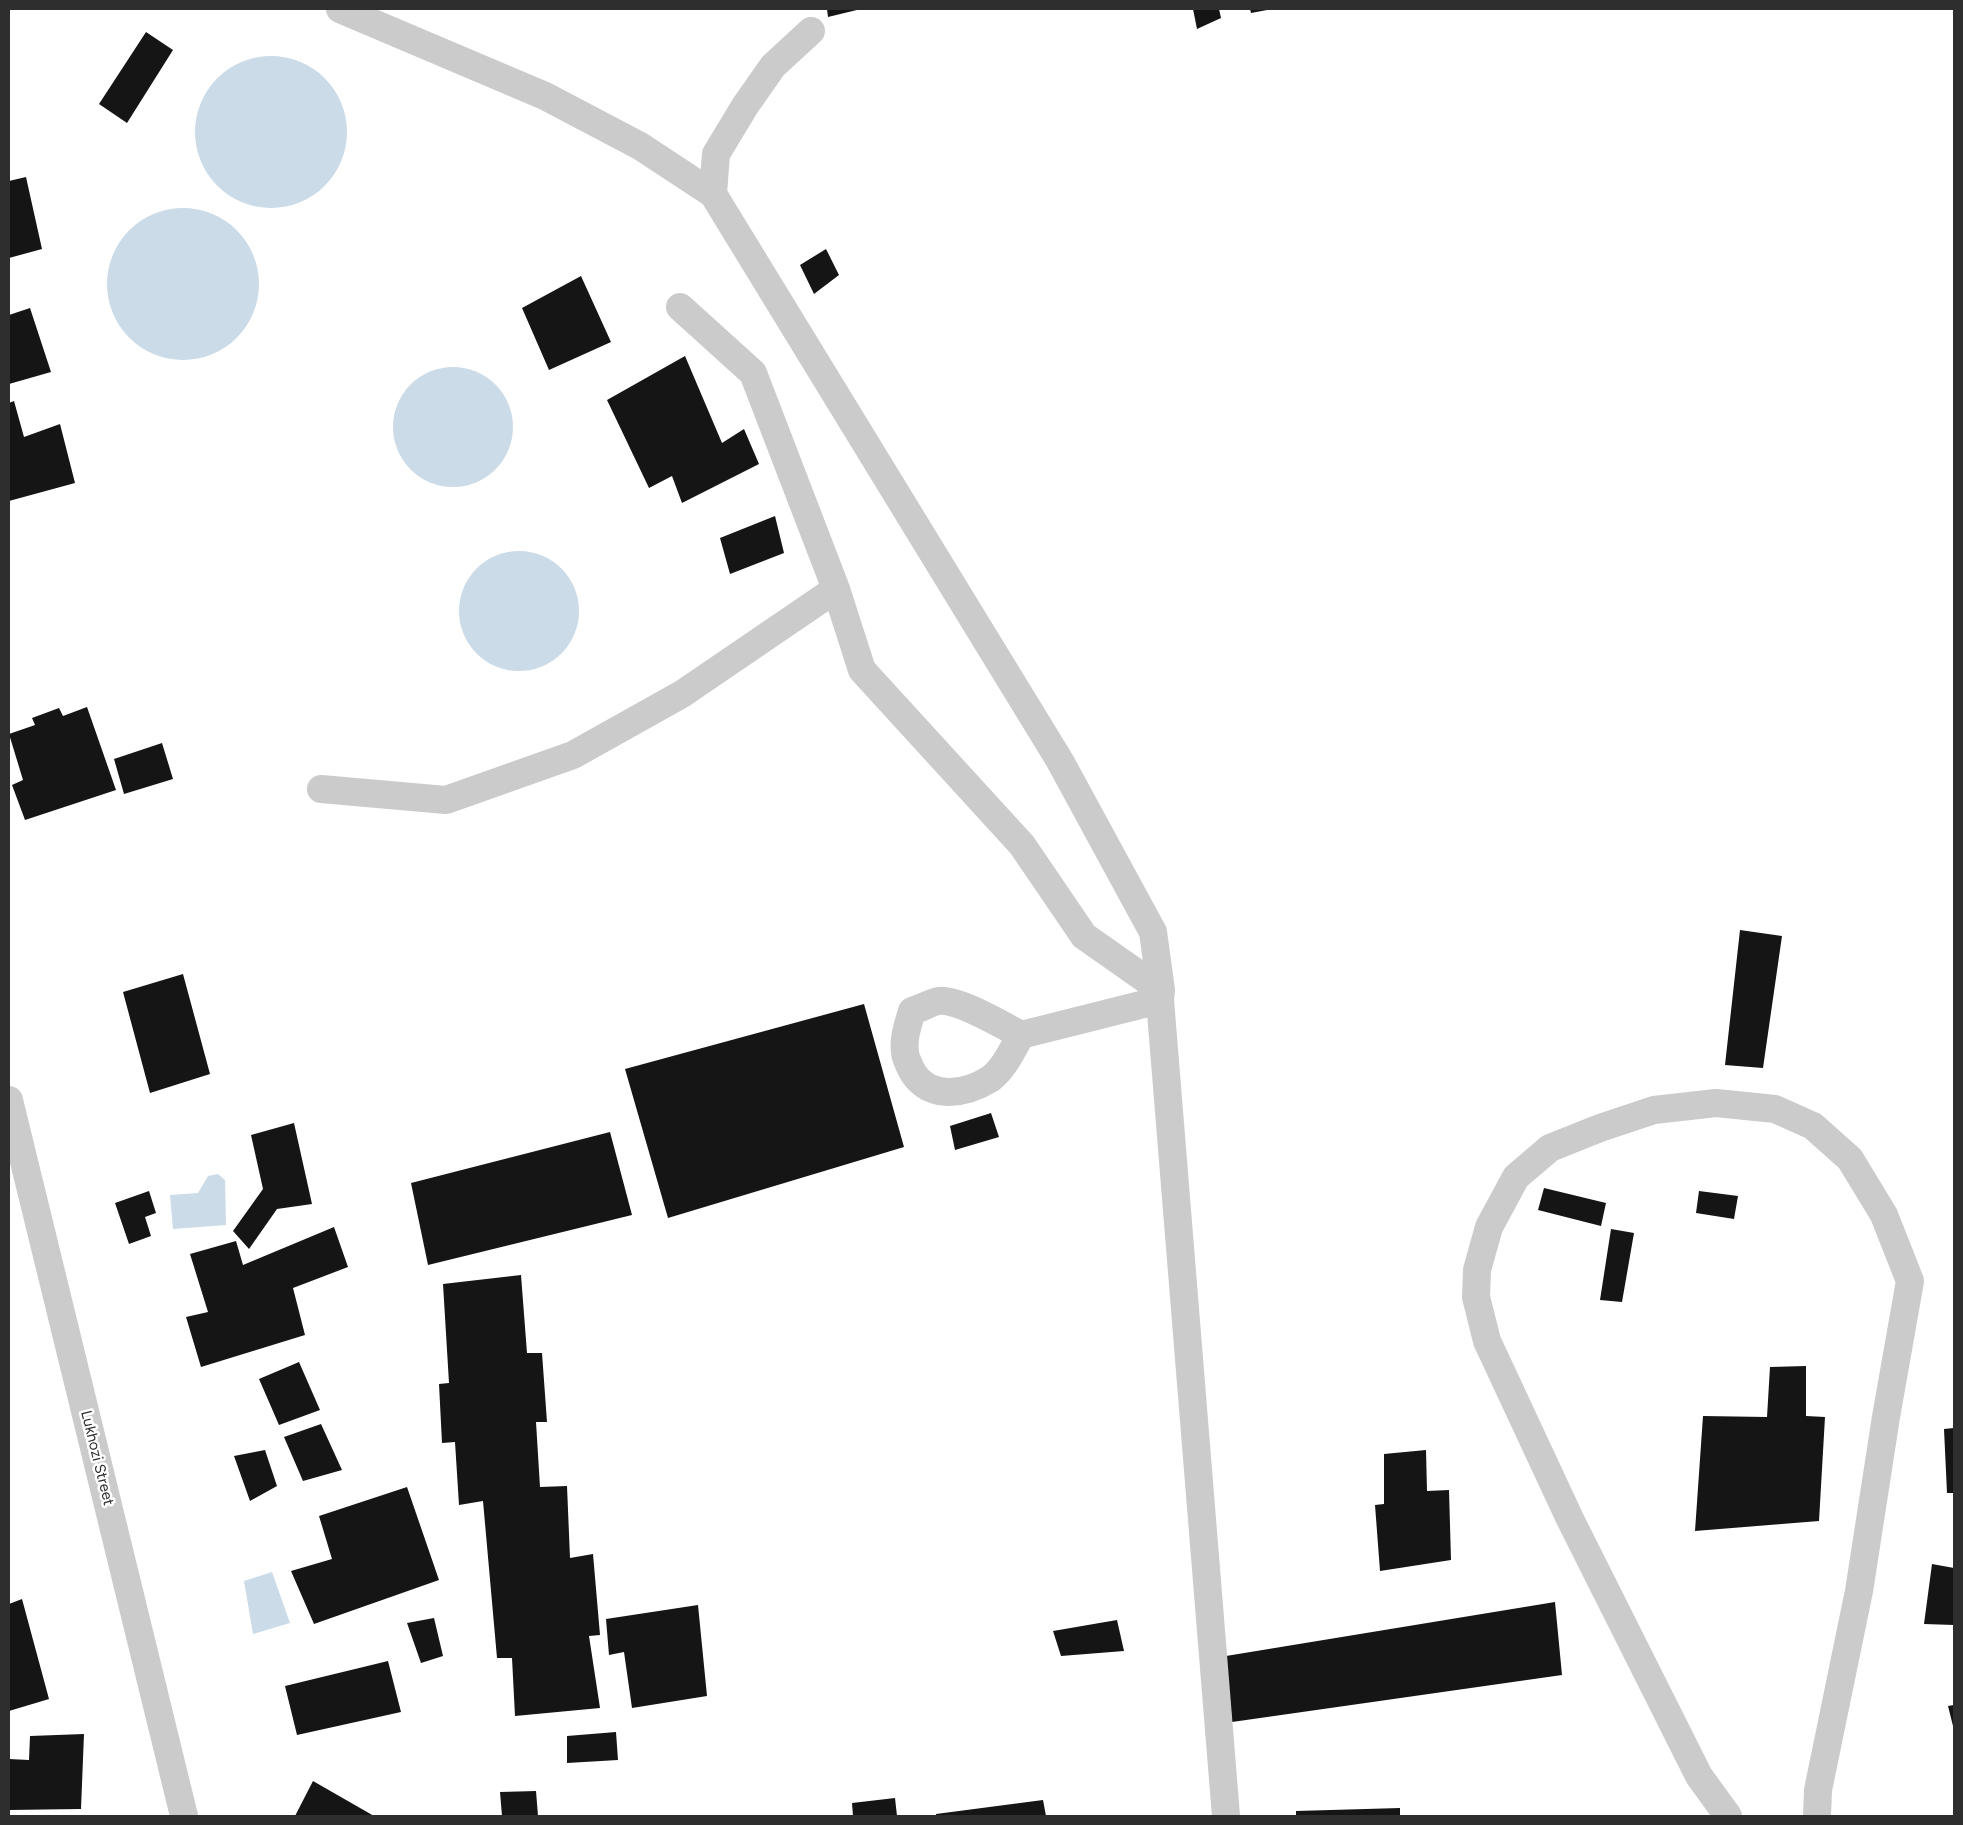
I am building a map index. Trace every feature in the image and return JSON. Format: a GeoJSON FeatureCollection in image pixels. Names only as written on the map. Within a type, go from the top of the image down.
{"type":"FeatureCollection","features":[{"type":"Feature","properties":{"kind":"street"},"geometry":{"type":"LineString","coordinates":[[340,9],[544,96],[640,146],[713,194],[1060,761],[1153,932],[1160,995],[1226,1816]]}},
{"type":"Feature","properties":{"kind":"street"},"geometry":{"type":"LineString","coordinates":[[713,194],[716,154],[745,106],[773,66],[811,30]]}},
{"type":"Feature","properties":{"kind":"street"},"geometry":{"type":"LineString","coordinates":[[680,307],[753,373],[836,589],[862,670],[1022,845],[1084,936],[1160,995]]}},
{"type":"Feature","properties":{"kind":"street"},"geometry":{"type":"LineString","coordinates":[[321,789],[446,800],[573,755],[682,694],[836,589]]}},
{"type":"Feature","properties":{"kind":"street"},"geometry":{"type":"LineString","coordinates":[[1021,1035],[1160,995]]}},
{"type":"Feature","properties":{"kind":"street","name":"Lukhozi Street"},"geometry":{"type":"LineString","coordinates":[[9,1100],[184,1816]]}},
{"type":"Feature","properties":{"kind":"street"},"geometry":{"type":"LineString","coordinates":[[1728,1816],[1699,1776],[1570,1519],[1487,1341],[1476,1297],[1477,1270],[1489,1227],[1516,1177],[1550,1148],[1600,1128],[1654,1110],[1716,1103],[1775,1109],[1813,1126],[1850,1159],[1884,1215],[1910,1281],[1886,1417],[1859,1591],[1818,1790],[1817,1816]]}},
{"type":"Feature","properties":{"kind":"water"},"geometry":{"type":"Polygon","coordinates":[[[271,56],[286,57],[300,62],[325,78],[341,103],[346,117],[346,147],[341,161],[325,186],[300,202],[286,207],[271,208],[256,207],[242,202],[217,186],[201,161],[196,147],[195,132],[196,117],[201,103],[217,78],[242,62],[256,57],[271,56]]]}},
{"type":"Feature","properties":{"kind":"water"},"geometry":{"type":"Polygon","coordinates":[[[183,208],[198,209],[212,214],[237,230],[253,255],[258,269],[258,299],[253,313],[237,338],[212,354],[198,359],[183,360],[168,359],[154,354],[129,338],[113,313],[108,299],[107,284],[108,269],[113,255],[129,230],[154,214],[168,209],[183,208]]]}},
{"type":"Feature","properties":{"kind":"water"},"geometry":{"type":"Polygon","coordinates":[[[453,367],[465,368],[476,372],[486,377],[495,385],[503,394],[508,404],[512,415],[512,439],[508,450],[503,460],[495,469],[486,477],[476,482],[465,486],[453,487],[441,486],[430,482],[420,477],[411,469],[403,460],[398,450],[394,439],[393,427],[394,415],[398,404],[403,394],[411,385],[420,377],[430,372],[441,368],[453,367]]]}},
{"type":"Feature","properties":{"kind":"water"},"geometry":{"type":"Polygon","coordinates":[[[519,551],[531,552],[542,556],[552,561],[561,569],[569,578],[574,588],[578,599],[578,623],[574,634],[569,644],[561,653],[552,661],[542,666],[531,670],[519,671],[507,670],[496,666],[486,661],[477,653],[469,644],[464,634],[460,623],[459,611],[460,599],[464,588],[469,578],[477,569],[486,561],[496,556],[507,552],[519,551]]]}},
{"type":"Feature","properties":{"kind":"water"},"geometry":{"type":"Polygon","coordinates":[[[218,1174],[225,1180],[226,1225],[173,1229],[170,1195],[198,1193],[208,1176],[218,1174]]]}},
{"type":"Feature","properties":{"kind":"water"},"geometry":{"type":"Polygon","coordinates":[[[272,1572],[290,1623],[253,1634],[244,1581],[272,1572]]]}},
{"type":"Feature","properties":{"kind":"building"},"geometry":{"type":"Polygon","coordinates":[[[827,9],[861,9],[828,17],[827,9]]]}},
{"type":"Feature","properties":{"kind":"building"},"geometry":{"type":"Polygon","coordinates":[[[1193,9],[1219,9],[1221,18],[1197,29],[1193,9]]]}},
{"type":"Feature","properties":{"kind":"building"},"geometry":{"type":"Polygon","coordinates":[[[1250,9],[1266,9],[1267,10],[1251,13],[1250,9]]]}},
{"type":"Feature","properties":{"kind":"building"},"geometry":{"type":"Polygon","coordinates":[[[146,32],[173,50],[127,123],[99,104],[146,32]]]}},
{"type":"Feature","properties":{"kind":"building"},"geometry":{"type":"Polygon","coordinates":[[[26,177],[42,249],[9,258],[9,181],[26,177]]]}},
{"type":"Feature","properties":{"kind":"building"},"geometry":{"type":"Polygon","coordinates":[[[826,249],[839,275],[814,294],[800,265],[826,249]]]}},
{"type":"Feature","properties":{"kind":"building"},"geometry":{"type":"Polygon","coordinates":[[[581,276],[611,342],[549,370],[522,308],[581,276]]]}},
{"type":"Feature","properties":{"kind":"building"},"geometry":{"type":"Polygon","coordinates":[[[30,308],[51,372],[9,384],[9,315],[30,308]]]}},
{"type":"Feature","properties":{"kind":"building"},"geometry":{"type":"Polygon","coordinates":[[[685,356],[722,443],[744,429],[759,464],[682,503],[672,476],[649,488],[607,400],[685,356]]]}},
{"type":"Feature","properties":{"kind":"building"},"geometry":{"type":"Polygon","coordinates":[[[14,401],[24,437],[60,424],[75,483],[9,501],[9,403],[14,401]]]}},
{"type":"Feature","properties":{"kind":"building"},"geometry":{"type":"Polygon","coordinates":[[[775,516],[784,553],[730,574],[720,538],[775,516]]]}},
{"type":"Feature","properties":{"kind":"building"},"geometry":{"type":"Polygon","coordinates":[[[87,707],[116,790],[25,820],[12,785],[23,780],[9,734],[35,725],[32,718],[59,708],[63,716],[87,707]]]}},
{"type":"Feature","properties":{"kind":"building"},"geometry":{"type":"Polygon","coordinates":[[[162,743],[173,779],[124,794],[114,759],[162,743]]]}},
{"type":"Feature","properties":{"kind":"building"},"geometry":{"type":"Polygon","coordinates":[[[1740,930],[1782,936],[1763,1068],[1725,1065],[1740,930]]]}},
{"type":"Feature","properties":{"kind":"building"},"geometry":{"type":"Polygon","coordinates":[[[183,974],[210,1074],[150,1093],[123,992],[183,974]]]}},
{"type":"Feature","properties":{"kind":"building"},"geometry":{"type":"Polygon","coordinates":[[[864,1004],[904,1147],[668,1218],[625,1069],[864,1004]]]}},
{"type":"Feature","properties":{"kind":"building"},"geometry":{"type":"Polygon","coordinates":[[[991,1113],[999,1137],[955,1150],[950,1126],[991,1113]]]}},
{"type":"Feature","properties":{"kind":"building"},"geometry":{"type":"Polygon","coordinates":[[[294,1123],[312,1204],[277,1209],[249,1249],[233,1231],[263,1189],[251,1135],[294,1123]]]}},
{"type":"Feature","properties":{"kind":"building"},"geometry":{"type":"Polygon","coordinates":[[[610,1132],[632,1215],[428,1265],[411,1183],[610,1132]]]}},
{"type":"Feature","properties":{"kind":"building"},"geometry":{"type":"Polygon","coordinates":[[[1544,1188],[1606,1203],[1601,1226],[1538,1210],[1544,1188]]]}},
{"type":"Feature","properties":{"kind":"building"},"geometry":{"type":"Polygon","coordinates":[[[149,1191],[156,1213],[145,1217],[151,1236],[129,1244],[115,1203],[149,1191]]]}},
{"type":"Feature","properties":{"kind":"building"},"geometry":{"type":"Polygon","coordinates":[[[1699,1191],[1738,1196],[1734,1219],[1696,1213],[1699,1191]]]}},
{"type":"Feature","properties":{"kind":"building"},"geometry":{"type":"Polygon","coordinates":[[[334,1227],[348,1267],[293,1288],[305,1335],[201,1367],[186,1317],[208,1312],[190,1254],[236,1241],[243,1265],[334,1227]]]}},
{"type":"Feature","properties":{"kind":"building"},"geometry":{"type":"Polygon","coordinates":[[[1611,1229],[1634,1233],[1622,1302],[1600,1300],[1611,1229]]]}},
{"type":"Feature","properties":{"kind":"building"},"geometry":{"type":"Polygon","coordinates":[[[521,1275],[527,1353],[542,1353],[547,1422],[536,1422],[540,1487],[567,1486],[570,1558],[593,1554],[600,1635],[589,1636],[600,1708],[515,1716],[512,1658],[497,1658],[483,1501],[459,1505],[455,1442],[442,1443],[439,1384],[449,1383],[443,1284],[521,1275]]]}},
{"type":"Feature","properties":{"kind":"building"},"geometry":{"type":"Polygon","coordinates":[[[299,1362],[320,1410],[279,1425],[259,1379],[299,1362]]]}},
{"type":"Feature","properties":{"kind":"building"},"geometry":{"type":"Polygon","coordinates":[[[1806,1366],[1806,1416],[1825,1417],[1819,1521],[1695,1531],[1703,1416],[1767,1417],[1770,1367],[1806,1366]]]}},
{"type":"Feature","properties":{"kind":"building"},"geometry":{"type":"Polygon","coordinates":[[[321,1424],[342,1470],[303,1481],[284,1437],[321,1424]]]}},
{"type":"Feature","properties":{"kind":"building"},"geometry":{"type":"Polygon","coordinates":[[[1954,1428],[1954,1493],[1947,1493],[1944,1429],[1954,1428]]]}},
{"type":"Feature","properties":{"kind":"building"},"geometry":{"type":"Polygon","coordinates":[[[265,1450],[277,1486],[250,1501],[234,1456],[265,1450]]]}},
{"type":"Feature","properties":{"kind":"building"},"geometry":{"type":"Polygon","coordinates":[[[1426,1450],[1427,1491],[1449,1490],[1451,1560],[1380,1571],[1375,1505],[1384,1504],[1384,1454],[1426,1450]]]}},
{"type":"Feature","properties":{"kind":"building"},"geometry":{"type":"Polygon","coordinates":[[[407,1487],[439,1580],[314,1624],[291,1571],[332,1559],[319,1516],[407,1487]]]}},
{"type":"Feature","properties":{"kind":"building"},"geometry":{"type":"Polygon","coordinates":[[[1932,1564],[1954,1568],[1954,1625],[1924,1624],[1932,1564]]]}},
{"type":"Feature","properties":{"kind":"building"},"geometry":{"type":"Polygon","coordinates":[[[22,1599],[49,1699],[9,1711],[9,1604],[22,1599]]]}},
{"type":"Feature","properties":{"kind":"building"},"geometry":{"type":"Polygon","coordinates":[[[1555,1602],[1562,1675],[1232,1722],[1226,1656],[1555,1602]]]}},
{"type":"Feature","properties":{"kind":"building"},"geometry":{"type":"Polygon","coordinates":[[[698,1605],[707,1696],[632,1708],[624,1652],[609,1655],[606,1619],[698,1605]]]}},
{"type":"Feature","properties":{"kind":"building"},"geometry":{"type":"Polygon","coordinates":[[[434,1618],[443,1656],[421,1663],[407,1623],[434,1618]]]}},
{"type":"Feature","properties":{"kind":"building"},"geometry":{"type":"Polygon","coordinates":[[[1117,1620],[1124,1651],[1061,1656],[1053,1631],[1117,1620]]]}},
{"type":"Feature","properties":{"kind":"building"},"geometry":{"type":"Polygon","coordinates":[[[388,1661],[401,1712],[297,1735],[285,1686],[388,1661]]]}},
{"type":"Feature","properties":{"kind":"building"},"geometry":{"type":"Polygon","coordinates":[[[1954,1705],[1954,1730],[1948,1706],[1954,1705]]]}},
{"type":"Feature","properties":{"kind":"building"},"geometry":{"type":"Polygon","coordinates":[[[616,1732],[618,1760],[567,1763],[567,1736],[616,1732]]]}},
{"type":"Feature","properties":{"kind":"building"},"geometry":{"type":"Polygon","coordinates":[[[84,1734],[81,1809],[9,1810],[9,1759],[29,1760],[30,1736],[84,1734]]]}},
{"type":"Feature","properties":{"kind":"building"},"geometry":{"type":"Polygon","coordinates":[[[313,1781],[374,1816],[295,1816],[313,1781]]]}},
{"type":"Feature","properties":{"kind":"building"},"geometry":{"type":"Polygon","coordinates":[[[536,1791],[538,1816],[502,1816],[500,1792],[536,1791]]]}},
{"type":"Feature","properties":{"kind":"building"},"geometry":{"type":"Polygon","coordinates":[[[895,1798],[897,1816],[853,1816],[852,1803],[895,1798]]]}},
{"type":"Feature","properties":{"kind":"building"},"geometry":{"type":"Polygon","coordinates":[[[1043,1800],[1046,1816],[936,1816],[936,1814],[1043,1800]]]}},
{"type":"Feature","properties":{"kind":"building"},"geometry":{"type":"Polygon","coordinates":[[[1400,1808],[1400,1816],[1296,1816],[1296,1811],[1400,1808]]]}}]}
